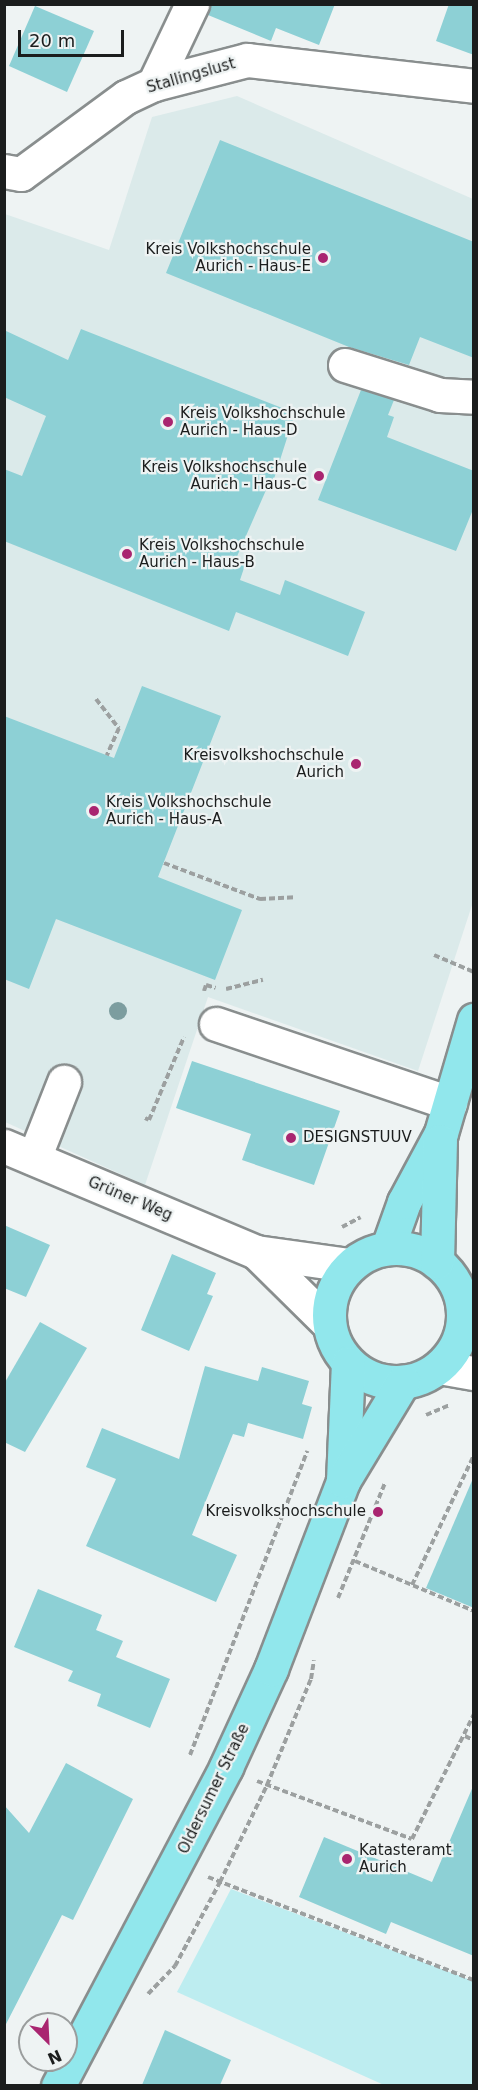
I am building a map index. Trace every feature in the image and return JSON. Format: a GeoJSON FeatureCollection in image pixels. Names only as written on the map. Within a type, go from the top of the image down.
{"type":"FeatureCollection","features":[{"type":"Feature","properties":{"kind":"main road"},"geometry":{"type":"LineString","coordinates":[[388,1247],[404,1202],[445,1118],[474,1020]]}},
{"type":"Feature","properties":{"kind":"main road"},"geometry":{"type":"LineString","coordinates":[[437,1262],[445,1118]]}},
{"type":"Feature","properties":{"kind":"main road"},"geometry":{"type":"LineString","coordinates":[[388,1247],[423,1252],[437,1262],[450,1274],[468,1311],[458,1340],[439,1367],[403,1382],[364,1375],[348,1363],[335,1344],[328,1323],[329,1301],[336,1282],[349,1265],[367,1253],[388,1247]]}},
{"type":"Feature","properties":{"kind":"main road","name":"Oldersumer Straße"},"geometry":{"type":"LineString","coordinates":[[343,1481],[348,1363]]}},
{"type":"Feature","properties":{"kind":"main road","name":"Oldersumer Straße"},"geometry":{"type":"LineString","coordinates":[[58,2085],[177,1865],[226,1767],[271,1669],[343,1481],[403,1382]]}},
{"type":"Feature","properties":{"kind":"street"},"geometry":{"type":"LineString","coordinates":[[154,84],[192,4]]}},
{"type":"Feature","properties":{"kind":"street","name":"Stallingslust"},"geometry":{"type":"LineString","coordinates":[[4,171],[21,174],[126,97],[154,84],[247,60],[474,86]]}},
{"type":"Feature","properties":{"kind":"street"},"geometry":{"type":"LineString","coordinates":[[345,365],[440,395],[474,398]]}},
{"type":"Feature","properties":{"kind":"street"},"geometry":{"type":"LineString","coordinates":[[216,1024],[445,1118]]}},
{"type":"Feature","properties":{"kind":"street"},"geometry":{"type":"LineString","coordinates":[[34,1158],[64,1082]]}},
{"type":"Feature","properties":{"kind":"street","name":"Grüner Weg"},"geometry":{"type":"LineString","coordinates":[[4,1146],[256,1252],[349,1265]]}},
{"type":"Feature","properties":{"kind":"street","name":"Grüner Weg"},"geometry":{"type":"LineString","coordinates":[[256,1252],[328,1323]]}},
{"type":"Feature","properties":{"kind":"street"},"geometry":{"type":"LineString","coordinates":[[439,1367],[474,1373]]}},
{"type":"Feature","properties":{"kind":"path"},"geometry":{"type":"LineString","coordinates":[[96,699],[119,728],[107,756]]}},
{"type":"Feature","properties":{"kind":"path"},"geometry":{"type":"LineString","coordinates":[[164,863],[260,899],[295,897]]}},
{"type":"Feature","properties":{"kind":"path"},"geometry":{"type":"LineString","coordinates":[[434,955],[474,972]]}},
{"type":"Feature","properties":{"kind":"path"},"geometry":{"type":"LineString","coordinates":[[331,1230],[364,1215]]}},
{"type":"Feature","properties":{"kind":"path"},"geometry":{"type":"LineString","coordinates":[[420,1418],[453,1404]]}},
{"type":"Feature","properties":{"kind":"path"},"geometry":{"type":"LineString","coordinates":[[189,1757],[310,1444]]}},
{"type":"Feature","properties":{"kind":"path"},"geometry":{"type":"LineString","coordinates":[[412,1585],[474,1455]]}},
{"type":"Feature","properties":{"kind":"path"},"geometry":{"type":"LineString","coordinates":[[318,1546],[474,1611]]}},
{"type":"Feature","properties":{"kind":"path"},"geometry":{"type":"LineString","coordinates":[[226,1767],[412,1839],[474,1714]]}},
{"type":"Feature","properties":{"kind":"path"},"geometry":{"type":"LineString","coordinates":[[465,1736],[473,1740]]}},
{"type":"Feature","properties":{"kind":"path"},"geometry":{"type":"LineString","coordinates":[[177,1865],[474,1980]]}},
{"type":"Feature","properties":{"kind":"shaded area"},"geometry":{"type":"Polygon","coordinates":[[[237,96],[473,199],[473,902],[418,1071],[208,997],[145,1185],[5,1122],[5,214],[109,250],[152,117],[237,96]]]}},
{"type":"Feature","properties":{"kind":"shaded area"},"geometry":{"type":"Polygon","coordinates":[[[231,1889],[473,1981],[473,2085],[384,2085],[177,1992],[231,1889]]]}},
{"type":"Feature","properties":{"kind":"building"},"geometry":{"type":"Polygon","coordinates":[[[210,4],[335,4],[319,45],[276,28],[271,41],[208,15],[210,4]]]}},
{"type":"Feature","properties":{"kind":"building"},"geometry":{"type":"Polygon","coordinates":[[[449,4],[474,4],[474,55],[436,41],[449,4]]]}},
{"type":"Feature","properties":{"kind":"building"},"geometry":{"type":"Polygon","coordinates":[[[35,6],[94,31],[67,92],[9,66],[35,6]]]}},
{"type":"Feature","properties":{"kind":"building","name":"Kreis Volkshochschule Aurich - Haus-E"},"geometry":{"type":"Polygon","coordinates":[[[220,140],[474,242],[474,358],[420,337],[409,365],[349,347],[166,273],[220,140]]]}},
{"type":"Feature","properties":{"kind":"building"},"geometry":{"type":"Polygon","coordinates":[[[81,329],[295,413],[273,482],[270,481],[235,561],[245,565],[240,580],[280,595],[285,580],[365,612],[348,656],[236,612],[229,631],[4,541],[4,469],[22,476],[46,416],[4,397],[4,330],[68,360],[81,329]]]}},
{"type":"Feature","properties":{"kind":"building","name":"Kreis Volkshochschule Aurich - Haus-C"},"geometry":{"type":"Polygon","coordinates":[[[361,390],[394,400],[388,415],[394,417],[387,437],[474,471],[474,507],[456,551],[318,500],[361,390]]]}},
{"type":"Feature","properties":{"kind":"building","name":"Kreis Volkshochschule Aurich - Haus-A"},"geometry":{"type":"Polygon","coordinates":[[[142,686],[221,716],[158,877],[242,910],[215,980],[56,919],[29,989],[4,979],[4,716],[114,758],[142,686]]]}},
{"type":"Feature","properties":{"kind":"building"},"geometry":{"type":"Polygon","coordinates":[[[192,1061],[340,1111],[314,1185],[242,1160],[251,1134],[176,1108],[192,1061]]]}},
{"type":"Feature","properties":{"kind":"building"},"geometry":{"type":"Polygon","coordinates":[[[4,1225],[50,1245],[26,1297],[4,1288],[4,1225]]]}},
{"type":"Feature","properties":{"kind":"building"},"geometry":{"type":"Polygon","coordinates":[[[172,1254],[216,1273],[207,1294],[213,1296],[189,1351],[141,1330],[172,1254]]]}},
{"type":"Feature","properties":{"kind":"building"},"geometry":{"type":"Polygon","coordinates":[[[40,1322],[87,1348],[25,1452],[4,1442],[4,1384],[40,1322]]]}},
{"type":"Feature","properties":{"kind":"building"},"geometry":{"type":"Polygon","coordinates":[[[205,1366],[258,1381],[262,1367],[309,1381],[302,1404],[312,1407],[303,1439],[248,1423],[244,1437],[233,1434],[192,1535],[237,1555],[216,1602],[86,1546],[116,1479],[86,1467],[102,1428],[179,1459],[205,1366]]]}},
{"type":"Feature","properties":{"kind":"building"},"geometry":{"type":"Polygon","coordinates":[[[474,1476],[474,1608],[426,1588],[474,1476]]]}},
{"type":"Feature","properties":{"kind":"building"},"geometry":{"type":"Polygon","coordinates":[[[38,1589],[102,1615],[96,1630],[123,1641],[116,1657],[170,1679],[150,1728],[97,1706],[101,1694],[68,1681],[73,1671],[14,1647],[38,1589]]]}},
{"type":"Feature","properties":{"kind":"building"},"geometry":{"type":"Polygon","coordinates":[[[66,1763],[133,1799],[73,1920],[62,1915],[4,2028],[4,1805],[29,1833],[66,1763]]]}},
{"type":"Feature","properties":{"kind":"building","name":"Katasteramt Aurich"},"geometry":{"type":"Polygon","coordinates":[[[474,1784],[474,1956],[391,1922],[386,1934],[299,1897],[324,1837],[432,1882],[474,1784]]]}},
{"type":"Feature","properties":{"kind":"building"},"geometry":{"type":"Polygon","coordinates":[[[165,2030],[231,2060],[220,2085],[142,2085],[165,2030]]]}},
{"type":"Feature","properties":{"kind":"place","name":"Kreis Volkshochschule Aurich - Haus-E"},"geometry":{"type":"Point","coordinates":[323,258]}},
{"type":"Feature","properties":{"kind":"place","name":"Kreis Volkshochschule Aurich - Haus-D"},"geometry":{"type":"Point","coordinates":[168,422]}},
{"type":"Feature","properties":{"kind":"place","name":"Kreis Volkshochschule Aurich - Haus-C"},"geometry":{"type":"Point","coordinates":[319,476]}},
{"type":"Feature","properties":{"kind":"place","name":"Kreis Volkshochschule Aurich - Haus-B"},"geometry":{"type":"Point","coordinates":[127,554]}},
{"type":"Feature","properties":{"kind":"place","name":"Kreisvolkshochschule Aurich"},"geometry":{"type":"Point","coordinates":[356,764]}},
{"type":"Feature","properties":{"kind":"place","name":"Kreis Volkshochschule Aurich - Haus-A"},"geometry":{"type":"Point","coordinates":[94,811]}},
{"type":"Feature","properties":{"kind":"place","name":"DESIGNSTUUV"},"geometry":{"type":"Point","coordinates":[291,1138]}},
{"type":"Feature","properties":{"kind":"place","name":"Kreisvolkshochschule"},"geometry":{"type":"Point","coordinates":[378,1512]}},
{"type":"Feature","properties":{"kind":"place","name":"Katasteramt Aurich"},"geometry":{"type":"Point","coordinates":[347,1859]}}]}
